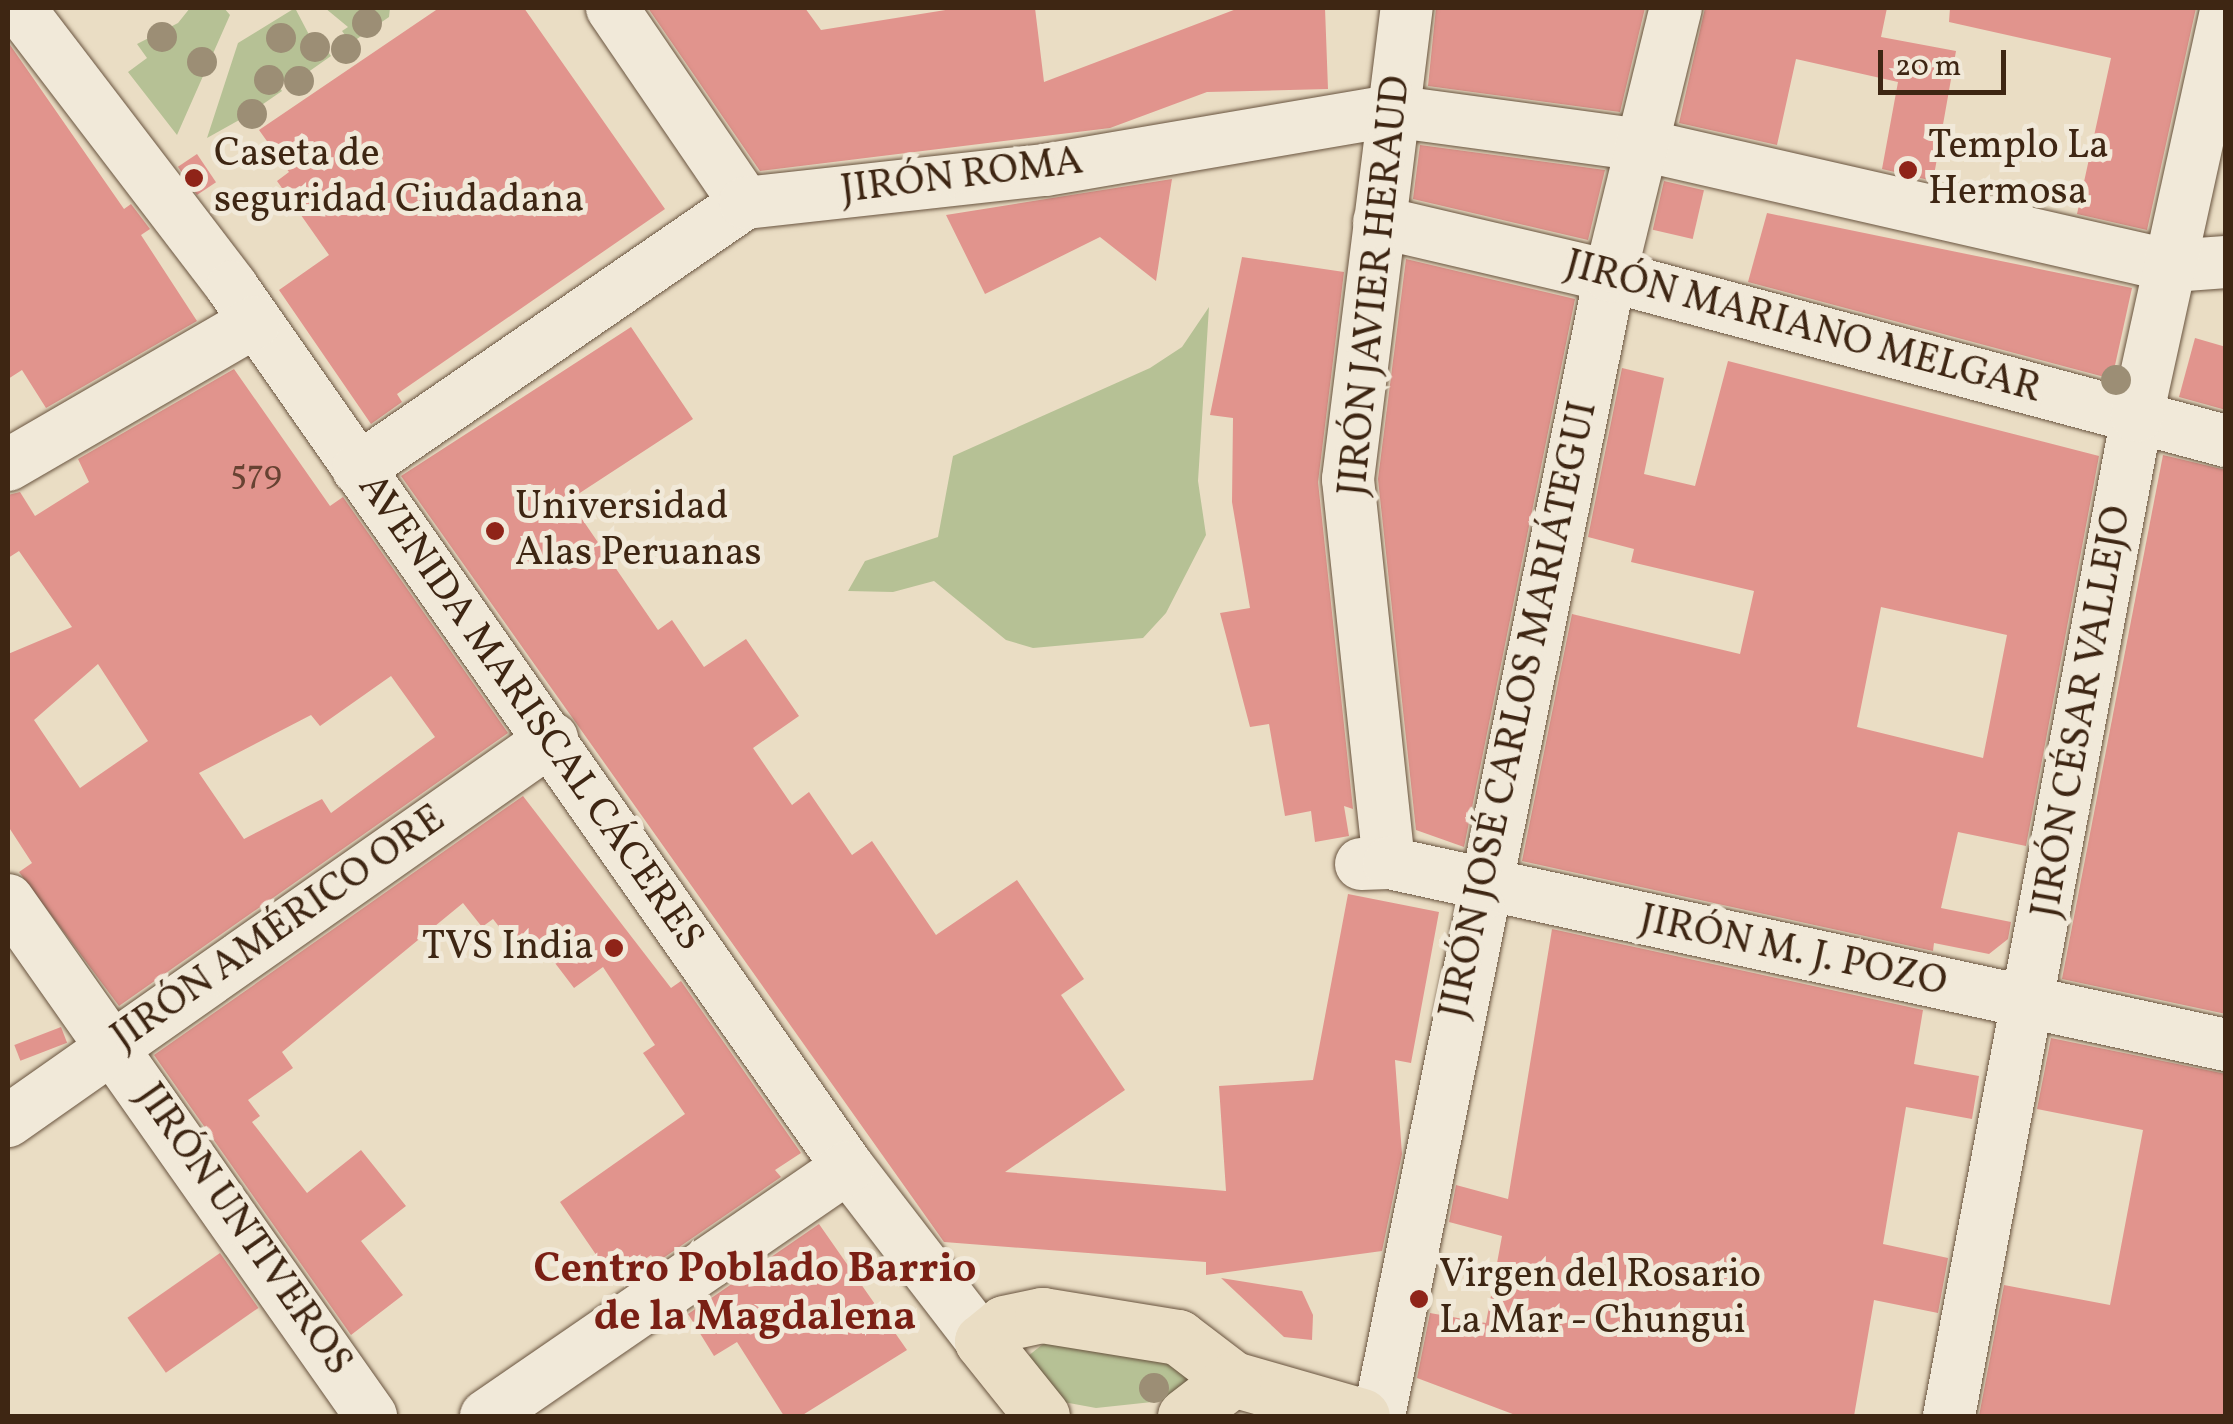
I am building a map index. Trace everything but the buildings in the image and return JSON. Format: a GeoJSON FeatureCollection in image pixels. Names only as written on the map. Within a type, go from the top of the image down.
{"type":"FeatureCollection","features":[{"type":"Feature","properties":{"kind":"highway"},"geometry":{"type":"LineString","coordinates":[[982,1341],[1004,1324],[1042,1315],[1140,1325],[1178,1337],[1233,1378],[1362,1416]]}},
{"type":"Feature","properties":{"kind":"highway","name":"AVENIDA MARISCAL CÁCERES"},"geometry":{"type":"LineString","coordinates":[[982,1341],[1042,1416]]}},
{"type":"Feature","properties":{"kind":"highway"},"geometry":{"type":"LineString","coordinates":[[1185,1416],[1233,1378]]}},
{"type":"Feature","properties":{"kind":"street","name":"AVENIDA MARISCAL CÁCERES"},"geometry":{"type":"LineString","coordinates":[[19,8],[255,322],[552,739],[848,1167],[982,1341]]}},
{"type":"Feature","properties":{"kind":"street"},"geometry":{"type":"LineString","coordinates":[[612,8],[745,203]]}},
{"type":"Feature","properties":{"kind":"street","name":"JIRÓN JAVIER HERAUD"},"geometry":{"type":"LineString","coordinates":[[1375,864],[1348,479],[1390,110],[1407,8]]}},
{"type":"Feature","properties":{"kind":"street","name":"JIRÓN JOSÉ CARLOS MARIÁTEGUI"},"geometry":{"type":"LineString","coordinates":[[1379,1416],[1482,886],[1610,276],[1676,8]]}},
{"type":"Feature","properties":{"kind":"street","name":"JIRÓN CÉSAR VALLEJO"},"geometry":{"type":"LineString","coordinates":[[1950,1416],[2137,416],[2226,10]]}},
{"type":"Feature","properties":{"kind":"street","name":"JIRÓN ROMA"},"geometry":{"type":"LineString","coordinates":[[358,469],[745,203],[1045,170],[1390,110],[1642,146],[2172,266]]}},
{"type":"Feature","properties":{"kind":"street","name":"JIRÓN MARIANO MELGAR"},"geometry":{"type":"LineString","coordinates":[[1378,222],[1610,276],[2226,442]]}},
{"type":"Feature","properties":{"kind":"street"},"geometry":{"type":"LineString","coordinates":[[2172,266],[2226,262]]}},
{"type":"Feature","properties":{"kind":"street"},"geometry":{"type":"LineString","coordinates":[[2172,266],[2226,291]]}},
{"type":"Feature","properties":{"kind":"street"},"geometry":{"type":"LineString","coordinates":[[8,465],[255,322]]}},
{"type":"Feature","properties":{"kind":"street","name":"JIRÓN AMÉRICO ORE"},"geometry":{"type":"LineString","coordinates":[[8,1122],[552,739]]}},
{"type":"Feature","properties":{"kind":"street","name":"JIRÓN M. J. POZO"},"geometry":{"type":"LineString","coordinates":[[1375,864],[2226,1045]]}},
{"type":"Feature","properties":{"kind":"street","name":"JIRÓN UNTIVEROS"},"geometry":{"type":"LineString","coordinates":[[8,900],[114,1044],[372,1416]]}},
{"type":"Feature","properties":{"kind":"street"},"geometry":{"type":"LineString","coordinates":[[486,1416],[848,1167]]}},
{"type":"Feature","properties":{"kind":"green space"},"geometry":{"type":"Polygon","coordinates":[[[190,8],[224,8],[230,15],[177,135],[128,72],[147,58],[137,44],[178,23],[190,8]]]}},
{"type":"Feature","properties":{"kind":"green space"},"geometry":{"type":"Polygon","coordinates":[[[295,8],[316,48],[323,45],[331,56],[294,82],[290,76],[278,85],[282,91],[253,111],[248,105],[237,113],[241,119],[207,138],[238,43],[295,8]]]}},
{"type":"Feature","properties":{"kind":"green space"},"geometry":{"type":"Polygon","coordinates":[[[325,8],[390,8],[389,17],[351,43],[342,31],[348,27],[325,8]]]}},
{"type":"Feature","properties":{"kind":"green space"},"geometry":{"type":"Polygon","coordinates":[[[1209,307],[1198,481],[1206,535],[1166,613],[1143,638],[1033,648],[1006,640],[934,581],[893,592],[848,591],[865,561],[938,537],[953,456],[1150,368],[1182,347],[1209,307]]]}},
{"type":"Feature","properties":{"kind":"green space"},"geometry":{"type":"Polygon","coordinates":[[[1052,1337],[1200,1364],[1171,1400],[1096,1408],[1058,1401],[1028,1356],[1052,1337]]]}},
{"type":"Feature","properties":{"kind":"place","name":"Templo La Hermosa"},"geometry":{"type":"Point","coordinates":[1908,170]}},
{"type":"Feature","properties":{"kind":"place","name":"Caseta de seguridad Ciudadana"},"geometry":{"type":"Point","coordinates":[194,178]}},
{"type":"Feature","properties":{"kind":"place","name":"Universidad Alas Peruanas"},"geometry":{"type":"Point","coordinates":[495,531]}},
{"type":"Feature","properties":{"kind":"place","name":"TVS India"},"geometry":{"type":"Point","coordinates":[614,948]}},
{"type":"Feature","properties":{"kind":"place","name":"Virgen del Rosario La Mar - Chungui"},"geometry":{"type":"Point","coordinates":[1419,1299]}},
{"type":"Feature","properties":{"kind":"district","name":"Centro Poblado Barrio de la Magdalena"},"geometry":{"type":"Point","coordinates":[755,1295]}}]}
